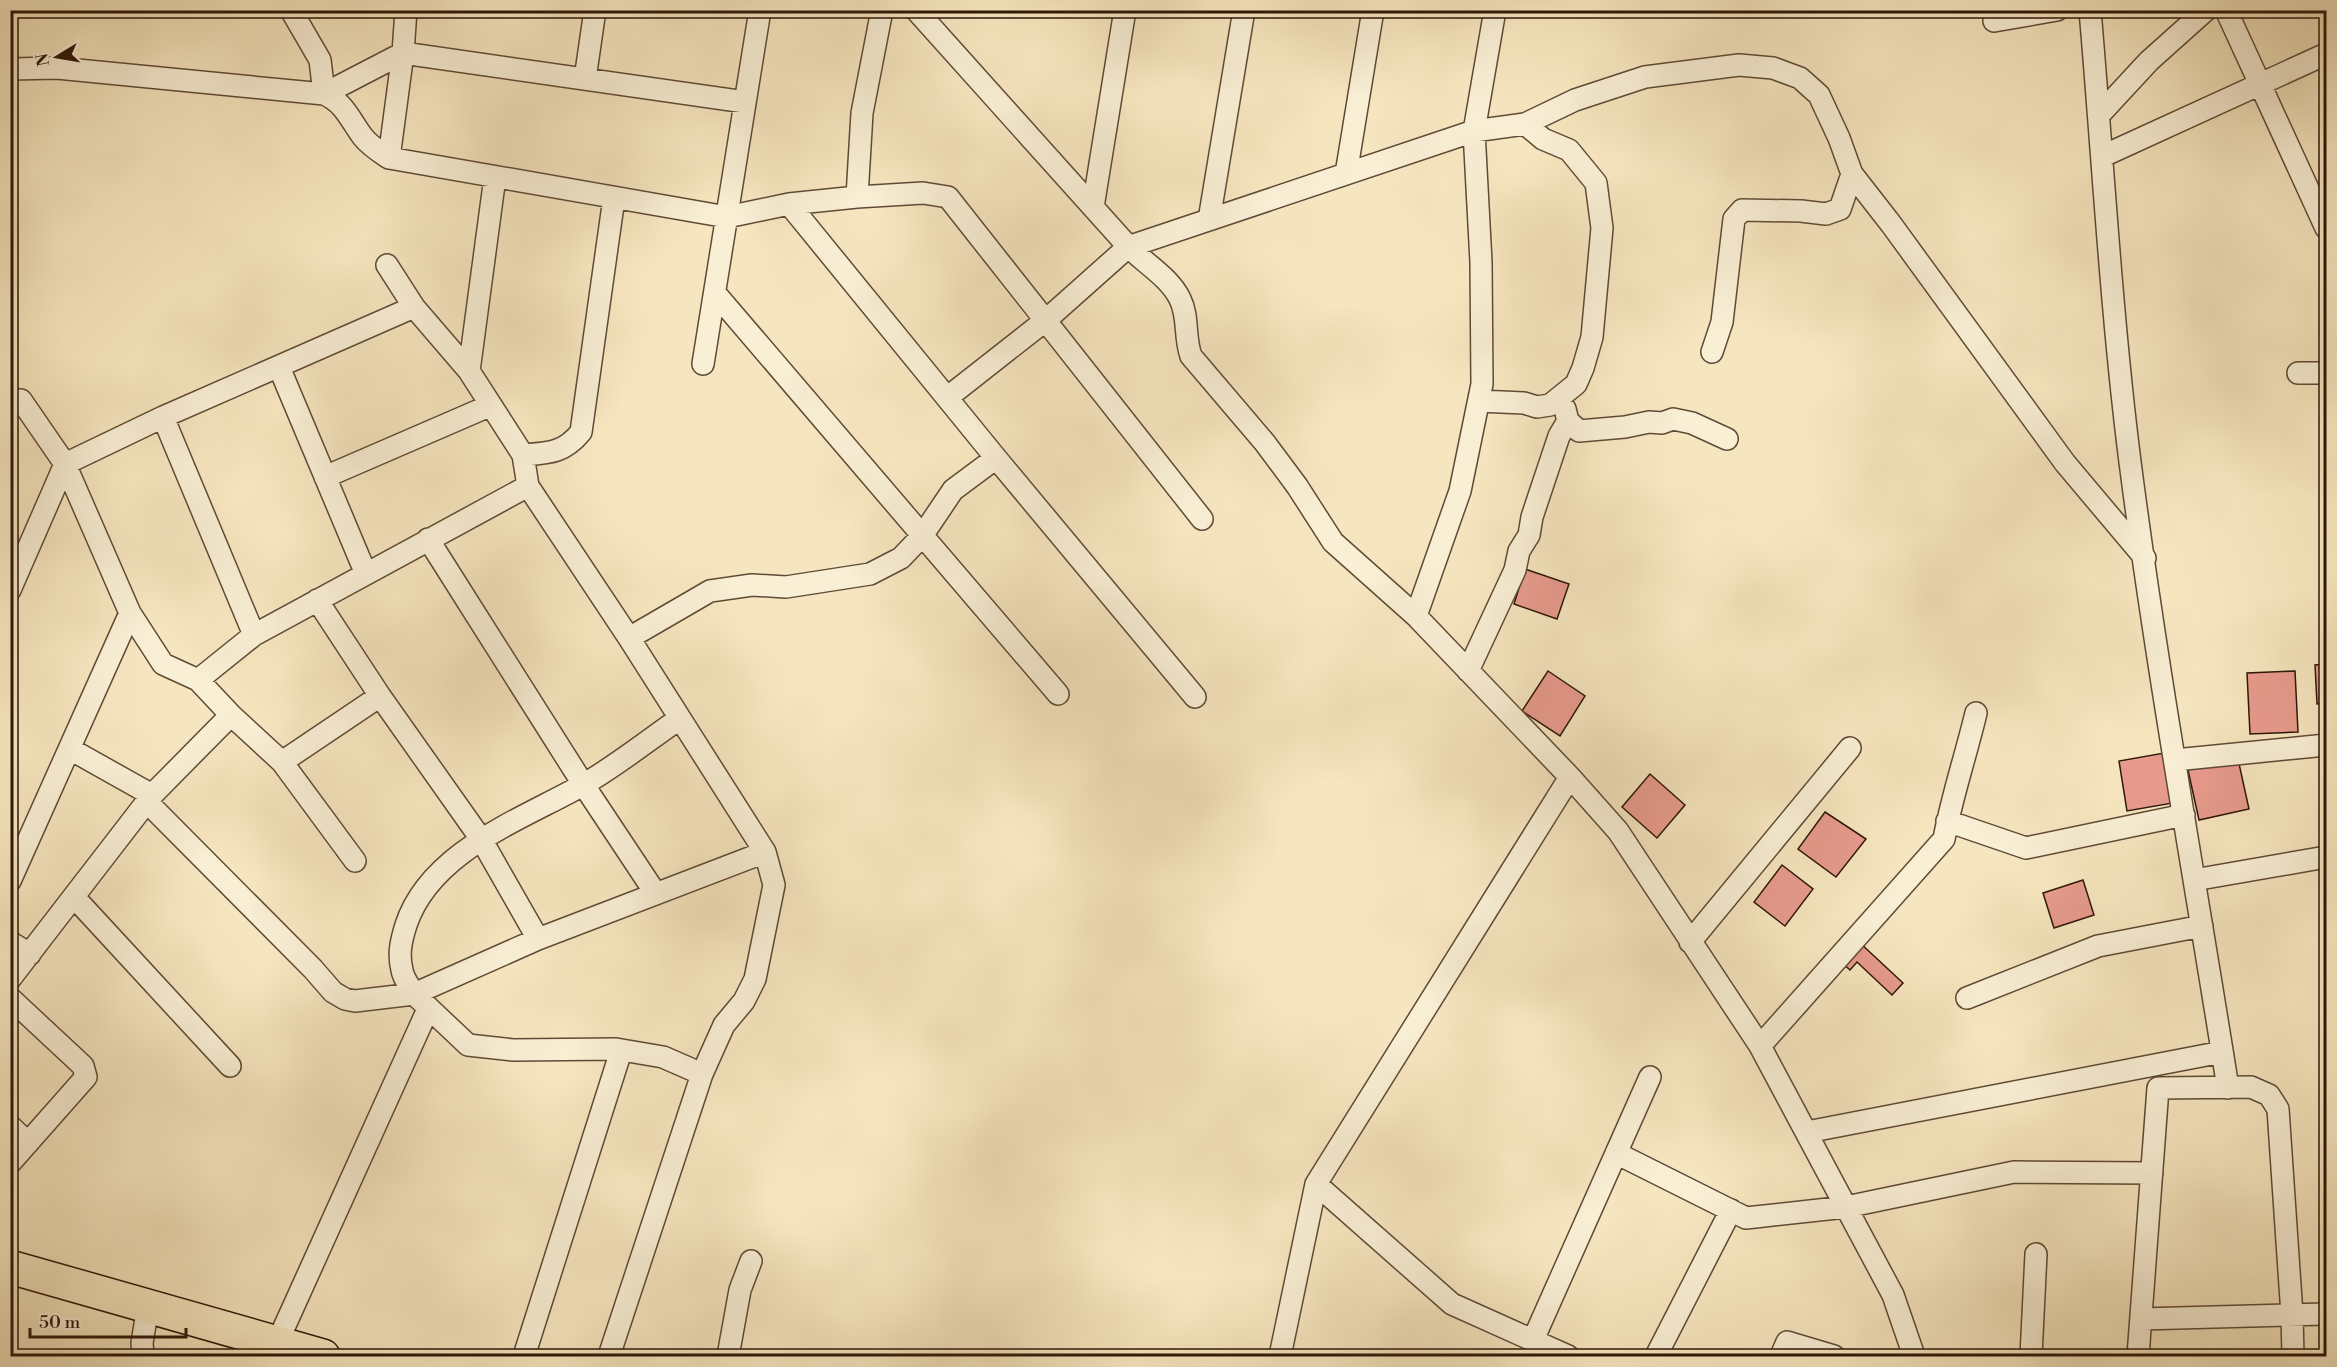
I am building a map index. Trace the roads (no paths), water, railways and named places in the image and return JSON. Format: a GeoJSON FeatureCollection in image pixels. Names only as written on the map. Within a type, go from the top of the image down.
{"type":"FeatureCollection","features":[{"type":"Feature","properties":{"kind":"main road"},"geometry":{"type":"LineString","coordinates":[[10,1267],[323,1356]]}},
{"type":"Feature","properties":{"kind":"street"},"geometry":{"type":"LineString","coordinates":[[291,10],[320,60],[324,94]]}},
{"type":"Feature","properties":{"kind":"street"},"geometry":{"type":"LineString","coordinates":[[389,158],[403,52],[406,10]]}},
{"type":"Feature","properties":{"kind":"street"},"geometry":{"type":"LineString","coordinates":[[585,79],[595,10]]}},
{"type":"Feature","properties":{"kind":"street"},"geometry":{"type":"LineString","coordinates":[[703,364],[760,10]]}},
{"type":"Feature","properties":{"kind":"street"},"geometry":{"type":"LineString","coordinates":[[857,197],[862,114],[882,10]]}},
{"type":"Feature","properties":{"kind":"street"},"geometry":{"type":"LineString","coordinates":[[916,10],[1128,247],[1180,297],[1185,311],[1187,344],[1191,356],[1265,443],[1297,486],[1333,542],[1416,616],[1570,777],[1618,831],[1760,1046],[1893,1295],[1914,1356]]}},
{"type":"Feature","properties":{"kind":"street"},"geometry":{"type":"LineString","coordinates":[[1093,207],[1125,10]]}},
{"type":"Feature","properties":{"kind":"street"},"geometry":{"type":"LineString","coordinates":[[1209,220],[1245,10]]}},
{"type":"Feature","properties":{"kind":"street"},"geometry":{"type":"LineString","coordinates":[[1346,174],[1373,10]]}},
{"type":"Feature","properties":{"kind":"street"},"geometry":{"type":"LineString","coordinates":[[1416,616],[1460,491],[1482,384],[1481,262],[1474,131],[1495,10]]}},
{"type":"Feature","properties":{"kind":"street"},"geometry":{"type":"LineString","coordinates":[[1994,21],[2057,10]]}},
{"type":"Feature","properties":{"kind":"street"},"geometry":{"type":"LineString","coordinates":[[2090,10],[2116,346],[2175,760],[2228,1088]]}},
{"type":"Feature","properties":{"kind":"street"},"geometry":{"type":"LineString","coordinates":[[2099,115],[2149,61],[2206,10]]}},
{"type":"Feature","properties":{"kind":"street"},"geometry":{"type":"LineString","coordinates":[[2226,10],[2326,228]]}},
{"type":"Feature","properties":{"kind":"street"},"geometry":{"type":"LineString","coordinates":[[324,94],[403,52],[746,102]]}},
{"type":"Feature","properties":{"kind":"street"},"geometry":{"type":"LineString","coordinates":[[2103,156],[2326,54]]}},
{"type":"Feature","properties":{"kind":"street"},"geometry":{"type":"LineString","coordinates":[[948,397],[1046,320],[1128,247],[1474,131],[1525,124],[1575,100],[1645,77],[1738,65],[1773,68],[1800,78],[1819,95],[1839,138],[1852,174],[2065,463],[2145,558]]}},
{"type":"Feature","properties":{"kind":"street"},"geometry":{"type":"LineString","coordinates":[[10,69],[57,68],[324,94],[336,99],[347,110],[363,138],[389,158],[727,217],[789,204],[857,197],[923,193],[948,197],[1202,519]]}},
{"type":"Feature","properties":{"kind":"street"},"geometry":{"type":"LineString","coordinates":[[1479,401],[1524,403],[1537,407],[1550,405],[1563,397],[1576,384],[1592,337],[1602,228],[1596,183],[1569,150],[1543,139],[1525,124]]}},
{"type":"Feature","properties":{"kind":"street"},"geometry":{"type":"LineString","coordinates":[[1712,352],[1722,322],[1734,219],[1742,210],[1801,211],[1826,214],[1840,209],[1852,174]]}},
{"type":"Feature","properties":{"kind":"street"},"geometry":{"type":"LineString","coordinates":[[469,371],[495,177]]}},
{"type":"Feature","properties":{"kind":"street"},"geometry":{"type":"LineString","coordinates":[[523,455],[550,453],[572,443],[581,432],[614,198]]}},
{"type":"Feature","properties":{"kind":"street"},"geometry":{"type":"LineString","coordinates":[[789,204],[1195,697]]}},
{"type":"Feature","properties":{"kind":"street"},"geometry":{"type":"LineString","coordinates":[[387,265],[414,307],[469,371],[489,406],[523,455],[528,486],[629,638],[765,852],[774,885],[755,979],[744,1001],[724,1025],[702,1074],[609,1356]]}},
{"type":"Feature","properties":{"kind":"street"},"geometry":{"type":"LineString","coordinates":[[715,293],[1058,694]]}},
{"type":"Feature","properties":{"kind":"street"},"geometry":{"type":"LineString","coordinates":[[10,590],[65,464],[163,417],[414,307]]}},
{"type":"Feature","properties":{"kind":"street"},"geometry":{"type":"LineString","coordinates":[[279,367],[366,574]]}},
{"type":"Feature","properties":{"kind":"street"},"geometry":{"type":"LineString","coordinates":[[2298,373],[2326,373]]}},
{"type":"Feature","properties":{"kind":"street"},"geometry":{"type":"LineString","coordinates":[[1563,397],[1568,421],[1579,431],[1625,427],[1649,422],[1662,423],[1673,419],[1692,423],[1727,439]]}},
{"type":"Feature","properties":{"kind":"street"},"geometry":{"type":"LineString","coordinates":[[21,400],[65,464],[130,613],[164,664],[198,680],[231,715],[282,762],[355,861]]}},
{"type":"Feature","properties":{"kind":"street"},"geometry":{"type":"LineString","coordinates":[[325,477],[489,406]]}},
{"type":"Feature","properties":{"kind":"street"},"geometry":{"type":"LineString","coordinates":[[163,417],[254,635]]}},
{"type":"Feature","properties":{"kind":"street"},"geometry":{"type":"LineString","coordinates":[[1468,671],[1515,570],[1519,551],[1529,535],[1532,516],[1559,436],[1568,421]]}},
{"type":"Feature","properties":{"kind":"street"},"geometry":{"type":"LineString","coordinates":[[629,638],[710,591],[752,585],[786,587],[870,574],[901,558],[922,536],[953,490],[996,458]]}},
{"type":"Feature","properties":{"kind":"street"},"geometry":{"type":"LineString","coordinates":[[198,680],[254,635],[528,486]]}},
{"type":"Feature","properties":{"kind":"street"},"geometry":{"type":"LineString","coordinates":[[428,539],[656,894]]}},
{"type":"Feature","properties":{"kind":"street"},"geometry":{"type":"LineString","coordinates":[[317,600],[380,696],[481,839],[538,939]]}},
{"type":"Feature","properties":{"kind":"street"},"geometry":{"type":"LineString","coordinates":[[10,881],[130,613]]}},
{"type":"Feature","properties":{"kind":"street"},"geometry":{"type":"LineString","coordinates":[[282,762],[380,696]]}},
{"type":"Feature","properties":{"kind":"street"},"geometry":{"type":"LineString","coordinates":[[1760,1046],[1944,839],[1976,713]]}},
{"type":"Feature","properties":{"kind":"street"},"geometry":{"type":"LineString","coordinates":[[10,979],[149,798],[231,715]]}},
{"type":"Feature","properties":{"kind":"street"},"geometry":{"type":"LineString","coordinates":[[679,719],[584,784],[481,839],[451,863],[424,891],[409,918],[399,946],[402,971],[421,1002],[468,1045],[513,1050],[616,1049],[663,1058],[702,1074]]}},
{"type":"Feature","properties":{"kind":"street"},"geometry":{"type":"LineString","coordinates":[[2175,760],[2326,745]]}},
{"type":"Feature","properties":{"kind":"street"},"geometry":{"type":"LineString","coordinates":[[1690,942],[1850,748]]}},
{"type":"Feature","properties":{"kind":"street"},"geometry":{"type":"LineString","coordinates":[[70,749],[149,798],[313,969],[333,993],[355,1001],[421,1002],[538,939],[765,852]]}},
{"type":"Feature","properties":{"kind":"street"},"geometry":{"type":"LineString","coordinates":[[1280,1356],[1316,1184],[1570,777]]}},
{"type":"Feature","properties":{"kind":"street"},"geometry":{"type":"LineString","coordinates":[[1947,821],[2026,848],[2184,815]]}},
{"type":"Feature","properties":{"kind":"street"},"geometry":{"type":"LineString","coordinates":[[2194,880],[2326,857]]}},
{"type":"Feature","properties":{"kind":"street"},"geometry":{"type":"LineString","coordinates":[[74,897],[230,1066]]}},
{"type":"Feature","properties":{"kind":"street"},"geometry":{"type":"LineString","coordinates":[[1966,998],[2098,946],[2202,926]]}},
{"type":"Feature","properties":{"kind":"street"},"geometry":{"type":"LineString","coordinates":[[10,942],[30,954]]}},
{"type":"Feature","properties":{"kind":"street"},"geometry":{"type":"LineString","coordinates":[[10,998],[83,1066],[86,1077],[10,1163]]}},
{"type":"Feature","properties":{"kind":"street"},"geometry":{"type":"LineString","coordinates":[[277,1343],[421,1002]]}},
{"type":"Feature","properties":{"kind":"street"},"geometry":{"type":"LineString","coordinates":[[524,1356],[621,1051]]}},
{"type":"Feature","properties":{"kind":"street"},"geometry":{"type":"LineString","coordinates":[[1807,1132],[2222,1052]]}},
{"type":"Feature","properties":{"kind":"street"},"geometry":{"type":"LineString","coordinates":[[1533,1340],[1650,1077]]}},
{"type":"Feature","properties":{"kind":"street"},"geometry":{"type":"LineString","coordinates":[[2138,1356],[2158,1088],[2251,1087],[2269,1095],[2278,1109],[2293,1356]]}},
{"type":"Feature","properties":{"kind":"street"},"geometry":{"type":"LineString","coordinates":[[10,1126],[28,1143]]}},
{"type":"Feature","properties":{"kind":"street"},"geometry":{"type":"LineString","coordinates":[[1616,1153],[1746,1218],[1846,1207],[2014,1172],[2152,1173]]}},
{"type":"Feature","properties":{"kind":"street"},"geometry":{"type":"LineString","coordinates":[[1316,1184],[1452,1304],[1568,1356]]}},
{"type":"Feature","properties":{"kind":"street"},"geometry":{"type":"LineString","coordinates":[[1656,1356],[1731,1210]]}},
{"type":"Feature","properties":{"kind":"street"},"geometry":{"type":"LineString","coordinates":[[2031,1356],[2036,1254]]}},
{"type":"Feature","properties":{"kind":"street"},"geometry":{"type":"LineString","coordinates":[[728,1356],[740,1290],[751,1261]]}},
{"type":"Feature","properties":{"kind":"street"},"geometry":{"type":"LineString","coordinates":[[143,1356],[142,1343],[148,1306]]}},
{"type":"Feature","properties":{"kind":"street"},"geometry":{"type":"LineString","coordinates":[[2141,1319],[2326,1314]]}},
{"type":"Feature","properties":{"kind":"street"},"geometry":{"type":"LineString","coordinates":[[1781,1356],[1787,1342],[1834,1356]]}}]}
